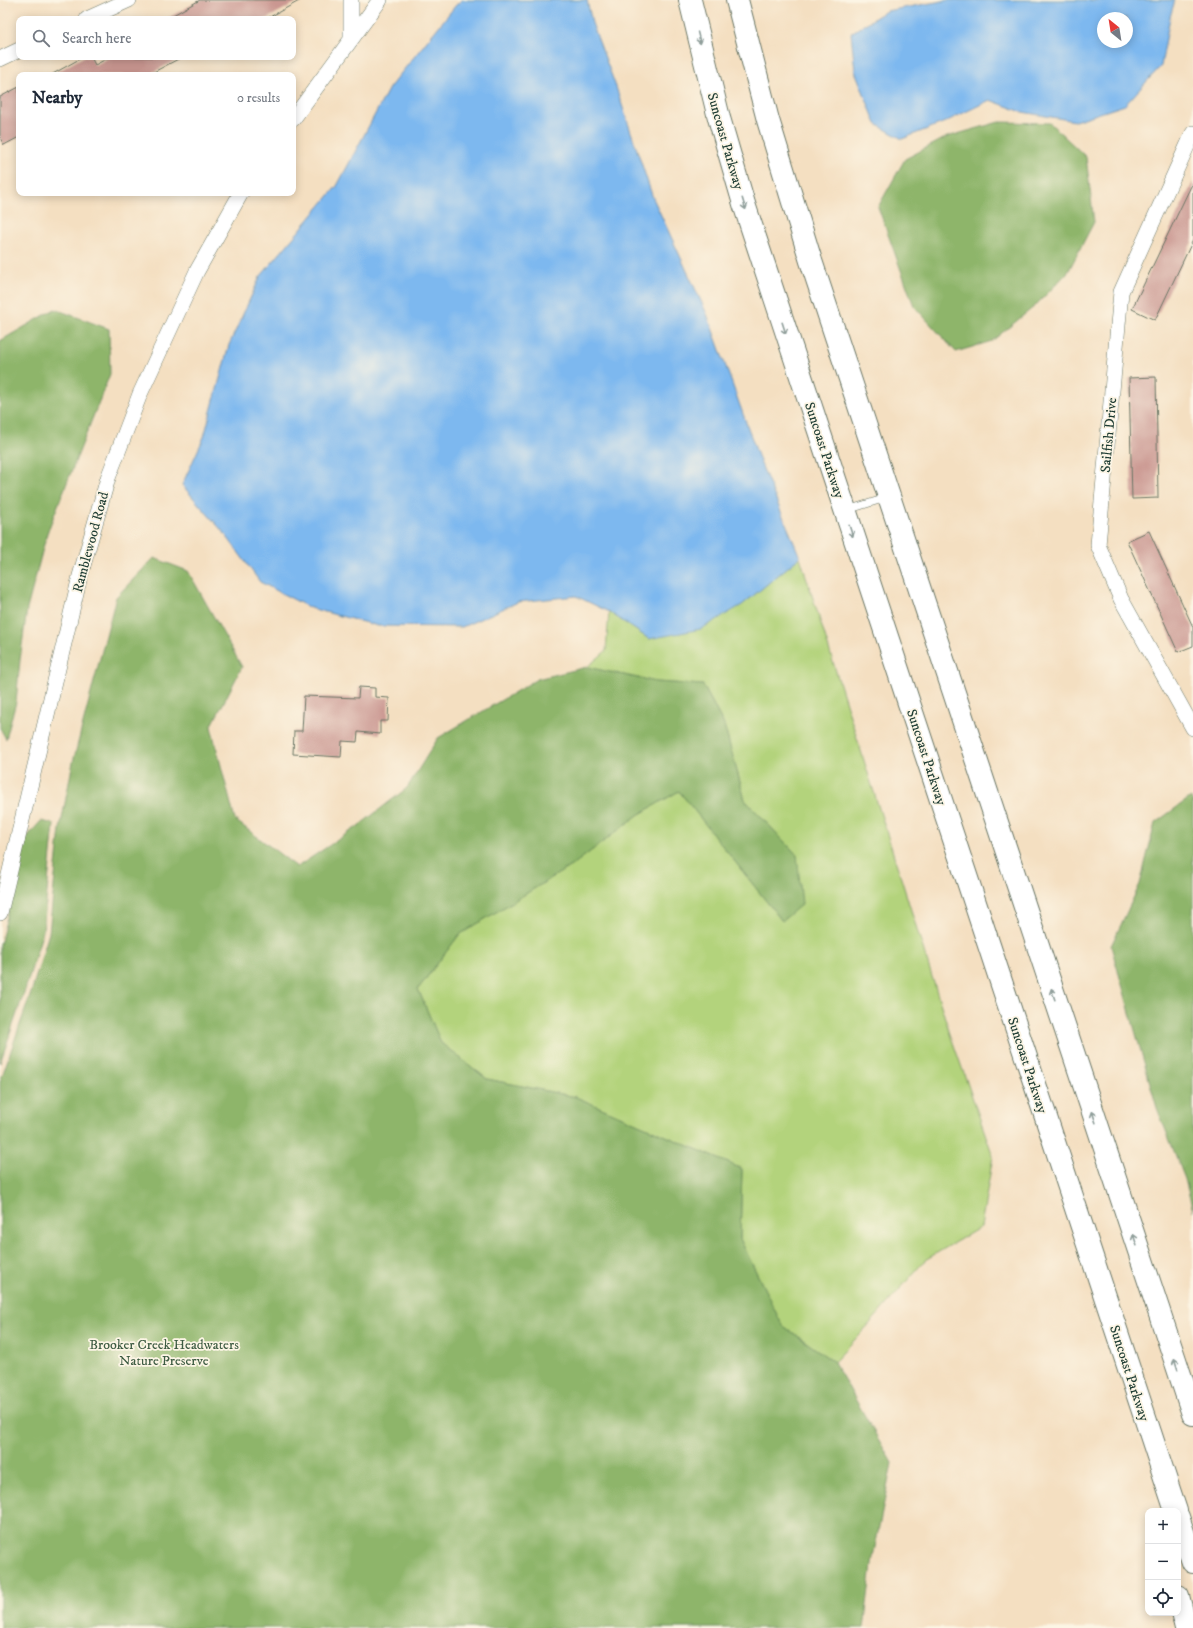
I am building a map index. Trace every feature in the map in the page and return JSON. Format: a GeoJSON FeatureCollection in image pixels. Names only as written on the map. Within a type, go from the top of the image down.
{"type":"FeatureCollection","features":[{"type":"Feature","properties":{"kind":"highway","name":"Suncoast Parkway"},"geometry":{"type":"LineString","coordinates":[[690,0],[719,118],[744,204],[1175,1508]]}},
{"type":"Feature","properties":{"kind":"highway"},"geometry":{"type":"LineString","coordinates":[[737,0],[768,120],[811,261],[1193,1414]]}},
{"type":"Feature","properties":{"kind":"highway"},"geometry":{"type":"LineString","coordinates":[[1148,1428],[1161,1508]]}},
{"type":"Feature","properties":{"kind":"highway"},"geometry":{"type":"LineString","coordinates":[[1181,1526],[1193,1562]]}},
{"type":"Feature","properties":{"kind":"highway"},"geometry":{"type":"LineString","coordinates":[[1181,1608],[1186,1628]]}},
{"type":"Feature","properties":{"kind":"street"},"geometry":{"type":"LineString","coordinates":[[94,16],[129,0]]}},
{"type":"Feature","properties":{"kind":"street"},"geometry":{"type":"LineString","coordinates":[[351,0],[351,38]]}},
{"type":"Feature","properties":{"kind":"street"},"geometry":{"type":"LineString","coordinates":[[296,115],[377,2]]}},
{"type":"Feature","properties":{"kind":"street"},"geometry":{"type":"LineString","coordinates":[[0,59],[16,51]]}},
{"type":"Feature","properties":{"kind":"street","name":"Sailfish Drive"},"geometry":{"type":"LineString","coordinates":[[1193,133],[1121,292],[1098,545],[1121,599],[1193,728]]}},
{"type":"Feature","properties":{"kind":"street","name":"Ramblewood Road"},"geometry":{"type":"LineString","coordinates":[[0,913],[80,576],[108,478],[140,394],[194,277],[239,196]]}},
{"type":"Feature","properties":{"kind":"lane"},"geometry":{"type":"LineString","coordinates":[[844,510],[889,497]]}},
{"type":"Feature","properties":{"kind":"green space"},"geometry":{"type":"Polygon","coordinates":[[[999,122],[1050,123],[1086,157],[1094,222],[1068,272],[1035,306],[992,341],[956,352],[914,306],[878,207],[905,159],[947,137],[999,122]]]}},
{"type":"Feature","properties":{"kind":"green space"},"geometry":{"type":"Polygon","coordinates":[[[55,309],[109,329],[110,374],[47,533],[27,609],[16,702],[6,739],[0,728],[0,341],[55,309]]]}},
{"type":"Feature","properties":{"kind":"green space"},"geometry":{"type":"Polygon","coordinates":[[[800,557],[950,1034],[993,1156],[981,1227],[925,1260],[874,1319],[834,1362],[782,1325],[740,1239],[742,1169],[576,1097],[487,1079],[441,1043],[418,989],[459,935],[574,864],[638,815],[679,791],[782,921],[797,855],[745,800],[724,725],[703,685],[656,682],[587,667],[606,651],[609,612],[649,639],[742,605],[800,557]]]}},
{"type":"Feature","properties":{"kind":"green space","name":"Brooker Creek Headwaters Nature Preserve"},"geometry":{"type":"Polygon","coordinates":[[[154,558],[188,571],[242,667],[211,727],[235,820],[297,867],[357,827],[407,788],[438,738],[537,679],[587,667],[656,682],[703,685],[724,725],[745,800],[797,855],[802,904],[782,921],[679,791],[638,815],[574,864],[459,935],[418,989],[441,1043],[487,1079],[576,1097],[742,1169],[740,1239],[782,1325],[834,1362],[892,1463],[873,1557],[864,1628],[0,1628],[0,1082],[31,993],[49,933],[60,829],[73,762],[116,597],[154,558]]]}},
{"type":"Feature","properties":{"kind":"green space"},"geometry":{"type":"Polygon","coordinates":[[[1191,797],[1193,803],[1193,1211],[1185,1179],[1157,1108],[1111,946],[1140,884],[1155,823],[1191,797]]]}},
{"type":"Feature","properties":{"kind":"green space"},"geometry":{"type":"Polygon","coordinates":[[[41,821],[54,824],[43,931],[0,1063],[0,945],[26,838],[41,821]]]}},
{"type":"Feature","properties":{"kind":"water"},"geometry":{"type":"Polygon","coordinates":[[[462,0],[587,0],[592,23],[616,87],[653,198],[707,314],[761,464],[800,557],[742,605],[701,629],[649,639],[609,612],[576,596],[518,602],[462,627],[378,626],[310,608],[260,582],[225,534],[182,485],[204,437],[229,345],[260,277],[337,186],[389,88],[456,5],[462,0]]]}},
{"type":"Feature","properties":{"kind":"water"},"geometry":{"type":"Polygon","coordinates":[[[948,0],[1175,0],[1170,17],[1161,66],[1125,105],[1075,121],[1022,112],[990,100],[945,122],[902,139],[876,124],[855,71],[851,33],[886,11],[948,0]]]}},
{"type":"Feature","properties":{"kind":"building"},"geometry":{"type":"Polygon","coordinates":[[[200,0],[301,0],[272,16],[171,16],[200,0]]]}},
{"type":"Feature","properties":{"kind":"building"},"geometry":{"type":"Polygon","coordinates":[[[78,60],[92,60],[95,65],[104,60],[176,60],[154,72],[56,72],[78,60]]]}},
{"type":"Feature","properties":{"kind":"building"},"geometry":{"type":"Polygon","coordinates":[[[16,89],[16,139],[4,145],[0,138],[0,97],[16,89]]]}},
{"type":"Feature","properties":{"kind":"building"},"geometry":{"type":"Polygon","coordinates":[[[1193,182],[1193,240],[1155,320],[1132,309],[1193,182]]]}},
{"type":"Feature","properties":{"kind":"building"},"geometry":{"type":"Polygon","coordinates":[[[1156,377],[1158,498],[1132,499],[1129,378],[1156,377]]]}},
{"type":"Feature","properties":{"kind":"building"},"geometry":{"type":"Polygon","coordinates":[[[1149,531],[1193,627],[1193,646],[1178,652],[1127,541],[1149,531]]]}},
{"type":"Feature","properties":{"kind":"building"},"geometry":{"type":"Polygon","coordinates":[[[359,687],[375,688],[375,697],[389,698],[388,721],[380,721],[380,734],[358,732],[357,742],[342,741],[341,757],[293,754],[294,731],[302,731],[304,696],[358,698],[359,687]]]}}]}
